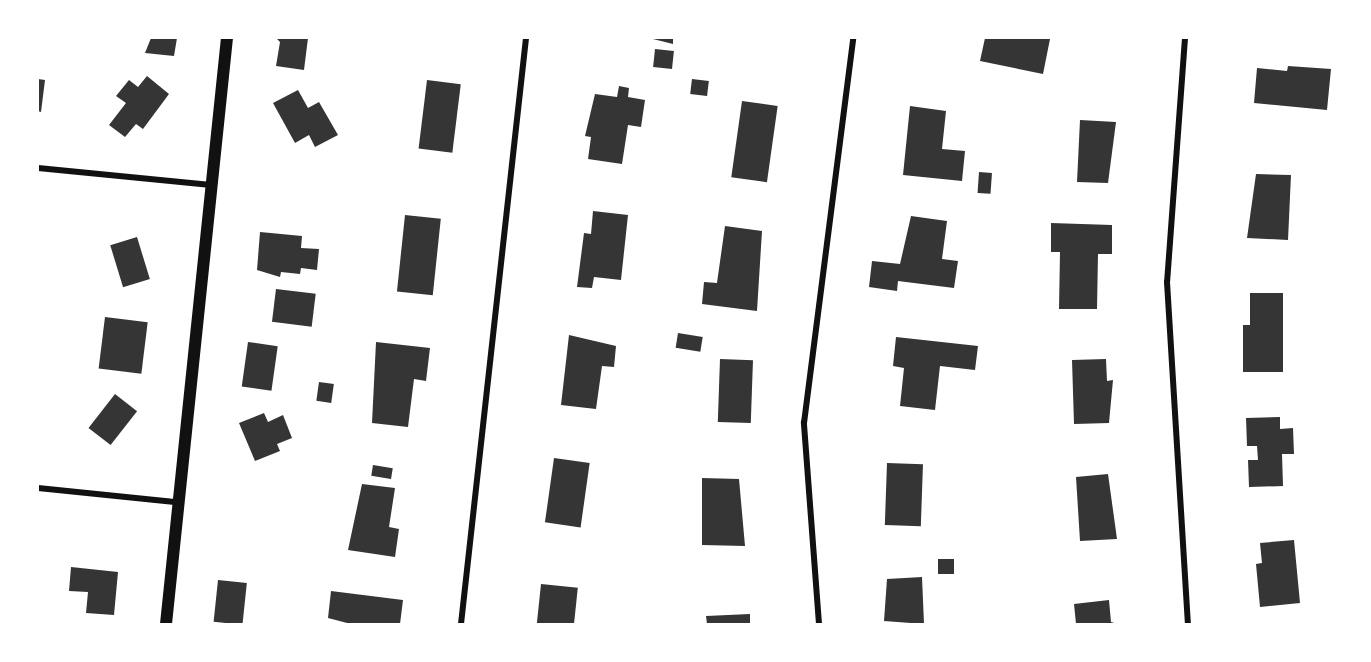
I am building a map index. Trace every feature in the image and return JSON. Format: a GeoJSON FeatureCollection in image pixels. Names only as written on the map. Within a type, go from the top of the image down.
{"type":"FeatureCollection","features":[{"type":"Feature","properties":{"kind":"main road"},"geometry":{"type":"LineString","coordinates":[[166,624],[227,38]]}},
{"type":"Feature","properties":{"kind":"street"},"geometry":{"type":"LineString","coordinates":[[461,624],[526,38]]}},
{"type":"Feature","properties":{"kind":"street"},"geometry":{"type":"LineString","coordinates":[[819,624],[804,423],[853,38]]}},
{"type":"Feature","properties":{"kind":"street"},"geometry":{"type":"LineString","coordinates":[[1185,38],[1167,282],[1188,624]]}},
{"type":"Feature","properties":{"kind":"street"},"geometry":{"type":"LineString","coordinates":[[38,168],[211,185]]}},
{"type":"Feature","properties":{"kind":"street"},"geometry":{"type":"LineString","coordinates":[[38,488],[177,502]]}},
{"type":"Feature","properties":{"kind":"building"},"geometry":{"type":"Polygon","coordinates":[[[151,38],[177,38],[174,56],[145,53],[151,38]]]}},
{"type":"Feature","properties":{"kind":"building"},"geometry":{"type":"Polygon","coordinates":[[[276,38],[308,38],[304,70],[276,66],[280,42],[276,38]]]}},
{"type":"Feature","properties":{"kind":"building"},"geometry":{"type":"Polygon","coordinates":[[[649,38],[673,38],[673,44],[649,38]]]}},
{"type":"Feature","properties":{"kind":"building"},"geometry":{"type":"Polygon","coordinates":[[[985,38],[1050,39],[1043,74],[980,61],[985,38]]]}},
{"type":"Feature","properties":{"kind":"building"},"geometry":{"type":"Polygon","coordinates":[[[655,49],[674,51],[672,69],[653,67],[655,49]]]}},
{"type":"Feature","properties":{"kind":"building"},"geometry":{"type":"Polygon","coordinates":[[[1288,66],[1331,69],[1327,110],[1254,103],[1257,68],[1287,71],[1288,66]]]}},
{"type":"Feature","properties":{"kind":"building"},"geometry":{"type":"Polygon","coordinates":[[[147,76],[169,94],[143,129],[136,124],[125,137],[109,125],[126,103],[116,96],[129,80],[138,87],[147,76]]]}},
{"type":"Feature","properties":{"kind":"building"},"geometry":{"type":"Polygon","coordinates":[[[38,79],[45,80],[41,112],[38,111],[38,79]]]}},
{"type":"Feature","properties":{"kind":"building"},"geometry":{"type":"Polygon","coordinates":[[[692,79],[709,81],[707,96],[690,94],[692,79]]]}},
{"type":"Feature","properties":{"kind":"building"},"geometry":{"type":"Polygon","coordinates":[[[427,80],[461,84],[452,153],[419,148],[427,80]]]}},
{"type":"Feature","properties":{"kind":"building"},"geometry":{"type":"Polygon","coordinates":[[[619,86],[629,88],[628,97],[645,100],[641,127],[628,125],[622,164],[588,159],[591,137],[585,136],[595,94],[617,97],[619,86]]]}},
{"type":"Feature","properties":{"kind":"building"},"geometry":{"type":"Polygon","coordinates":[[[298,90],[308,108],[319,102],[338,135],[315,147],[309,135],[295,143],[273,103],[298,90]]]}},
{"type":"Feature","properties":{"kind":"building"},"geometry":{"type":"Polygon","coordinates":[[[742,101],[778,106],[767,182],[731,177],[742,101]]]}},
{"type":"Feature","properties":{"kind":"building"},"geometry":{"type":"Polygon","coordinates":[[[910,106],[946,111],[942,149],[965,151],[962,181],[903,175],[910,106]]]}},
{"type":"Feature","properties":{"kind":"building"},"geometry":{"type":"Polygon","coordinates":[[[1080,120],[1116,122],[1108,183],[1077,182],[1080,120]]]}},
{"type":"Feature","properties":{"kind":"building"},"geometry":{"type":"Polygon","coordinates":[[[979,172],[992,173],[991,194],[978,193],[979,172]]]}},
{"type":"Feature","properties":{"kind":"building"},"geometry":{"type":"Polygon","coordinates":[[[1256,174],[1291,175],[1288,240],[1247,238],[1256,174]]]}},
{"type":"Feature","properties":{"kind":"building"},"geometry":{"type":"Polygon","coordinates":[[[593,211],[628,215],[621,280],[594,277],[592,288],[577,287],[584,233],[591,234],[593,211]]]}},
{"type":"Feature","properties":{"kind":"building"},"geometry":{"type":"Polygon","coordinates":[[[405,215],[441,219],[433,295],[397,292],[405,215]]]}},
{"type":"Feature","properties":{"kind":"building"},"geometry":{"type":"Polygon","coordinates":[[[911,216],[947,221],[942,259],[958,261],[954,288],[898,281],[897,291],[869,287],[872,261],[900,264],[911,216]]]}},
{"type":"Feature","properties":{"kind":"building"},"geometry":{"type":"Polygon","coordinates":[[[1051,223],[1112,225],[1112,254],[1098,254],[1097,309],[1059,309],[1060,252],[1051,252],[1051,223]]]}},
{"type":"Feature","properties":{"kind":"building"},"geometry":{"type":"Polygon","coordinates":[[[725,226],[762,231],[757,311],[702,304],[704,282],[717,283],[725,226]]]}},
{"type":"Feature","properties":{"kind":"building"},"geometry":{"type":"Polygon","coordinates":[[[260,232],[302,236],[301,248],[319,249],[317,270],[301,268],[300,274],[281,272],[280,277],[257,270],[260,232]]]}},
{"type":"Feature","properties":{"kind":"building"},"geometry":{"type":"Polygon","coordinates":[[[137,237],[150,279],[123,287],[110,245],[137,237]]]}},
{"type":"Feature","properties":{"kind":"building"},"geometry":{"type":"Polygon","coordinates":[[[276,289],[316,294],[312,327],[272,322],[276,289]]]}},
{"type":"Feature","properties":{"kind":"building"},"geometry":{"type":"Polygon","coordinates":[[[1250,293],[1283,293],[1283,372],[1243,372],[1243,325],[1250,325],[1250,293]]]}},
{"type":"Feature","properties":{"kind":"building"},"geometry":{"type":"Polygon","coordinates":[[[105,317],[148,322],[141,374],[99,369],[105,317]]]}},
{"type":"Feature","properties":{"kind":"building"},"geometry":{"type":"Polygon","coordinates":[[[678,333],[703,337],[700,352],[676,348],[678,333]]]}},
{"type":"Feature","properties":{"kind":"building"},"geometry":{"type":"Polygon","coordinates":[[[569,335],[616,346],[614,367],[602,366],[596,409],[561,405],[569,335]]]}},
{"type":"Feature","properties":{"kind":"building"},"geometry":{"type":"Polygon","coordinates":[[[896,337],[978,346],[975,370],[940,366],[935,410],[900,406],[904,368],[893,366],[896,337]]]}},
{"type":"Feature","properties":{"kind":"building"},"geometry":{"type":"Polygon","coordinates":[[[248,342],[278,346],[271,391],[242,387],[248,342]]]}},
{"type":"Feature","properties":{"kind":"building"},"geometry":{"type":"Polygon","coordinates":[[[376,342],[430,348],[426,381],[414,379],[408,427],[372,423],[376,342]]]}},
{"type":"Feature","properties":{"kind":"building"},"geometry":{"type":"Polygon","coordinates":[[[720,359],[753,360],[751,423],[718,422],[720,359]]]}},
{"type":"Feature","properties":{"kind":"building"},"geometry":{"type":"Polygon","coordinates":[[[1106,359],[1107,381],[1113,380],[1109,423],[1074,424],[1072,360],[1106,359]]]}},
{"type":"Feature","properties":{"kind":"building"},"geometry":{"type":"Polygon","coordinates":[[[319,382],[334,384],[331,403],[316,401],[319,382]]]}},
{"type":"Feature","properties":{"kind":"building"},"geometry":{"type":"Polygon","coordinates":[[[115,394],[137,411],[111,445],[89,428],[115,394]]]}},
{"type":"Feature","properties":{"kind":"building"},"geometry":{"type":"Polygon","coordinates":[[[264,413],[268,422],[283,415],[292,438],[277,444],[280,451],[255,461],[239,423],[264,413]]]}},
{"type":"Feature","properties":{"kind":"building"},"geometry":{"type":"Polygon","coordinates":[[[1280,417],[1280,429],[1293,428],[1294,454],[1282,454],[1283,486],[1249,487],[1248,460],[1258,460],[1257,446],[1247,446],[1246,418],[1280,417]]]}},
{"type":"Feature","properties":{"kind":"building"},"geometry":{"type":"Polygon","coordinates":[[[554,458],[590,463],[581,527],[545,522],[554,458]]]}},
{"type":"Feature","properties":{"kind":"building"},"geometry":{"type":"Polygon","coordinates":[[[887,463],[923,464],[921,526],[885,525],[887,463]]]}},
{"type":"Feature","properties":{"kind":"building"},"geometry":{"type":"Polygon","coordinates":[[[373,465],[393,468],[391,479],[371,476],[373,465]]]}},
{"type":"Feature","properties":{"kind":"building"},"geometry":{"type":"Polygon","coordinates":[[[1108,474],[1117,539],[1080,541],[1076,477],[1108,474]]]}},
{"type":"Feature","properties":{"kind":"building"},"geometry":{"type":"Polygon","coordinates":[[[702,478],[739,479],[745,546],[702,545],[702,478]]]}},
{"type":"Feature","properties":{"kind":"building"},"geometry":{"type":"Polygon","coordinates":[[[362,484],[395,488],[389,527],[399,529],[395,557],[348,550],[362,484]]]}},
{"type":"Feature","properties":{"kind":"building"},"geometry":{"type":"Polygon","coordinates":[[[1294,540],[1300,603],[1260,607],[1256,564],[1262,563],[1260,543],[1294,540]]]}},
{"type":"Feature","properties":{"kind":"building"},"geometry":{"type":"Polygon","coordinates":[[[938,559],[954,559],[954,574],[938,574],[938,559]]]}},
{"type":"Feature","properties":{"kind":"building"},"geometry":{"type":"Polygon","coordinates":[[[71,567],[118,572],[114,615],[86,613],[88,592],[69,591],[71,567]]]}},
{"type":"Feature","properties":{"kind":"building"},"geometry":{"type":"Polygon","coordinates":[[[922,577],[924,624],[884,621],[887,579],[922,577]]]}},
{"type":"Feature","properties":{"kind":"building"},"geometry":{"type":"Polygon","coordinates":[[[218,580],[247,583],[243,624],[214,622],[218,580]]]}},
{"type":"Feature","properties":{"kind":"building"},"geometry":{"type":"Polygon","coordinates":[[[541,584],[578,588],[574,624],[537,624],[541,584]]]}},
{"type":"Feature","properties":{"kind":"building"},"geometry":{"type":"Polygon","coordinates":[[[331,591],[403,600],[400,624],[351,624],[328,618],[331,591]]]}},
{"type":"Feature","properties":{"kind":"building"},"geometry":{"type":"Polygon","coordinates":[[[1109,600],[1111,622],[1118,624],[1076,624],[1074,604],[1109,600]]]}},
{"type":"Feature","properties":{"kind":"building"},"geometry":{"type":"Polygon","coordinates":[[[750,614],[750,624],[707,624],[706,616],[750,614]]]}}]}
